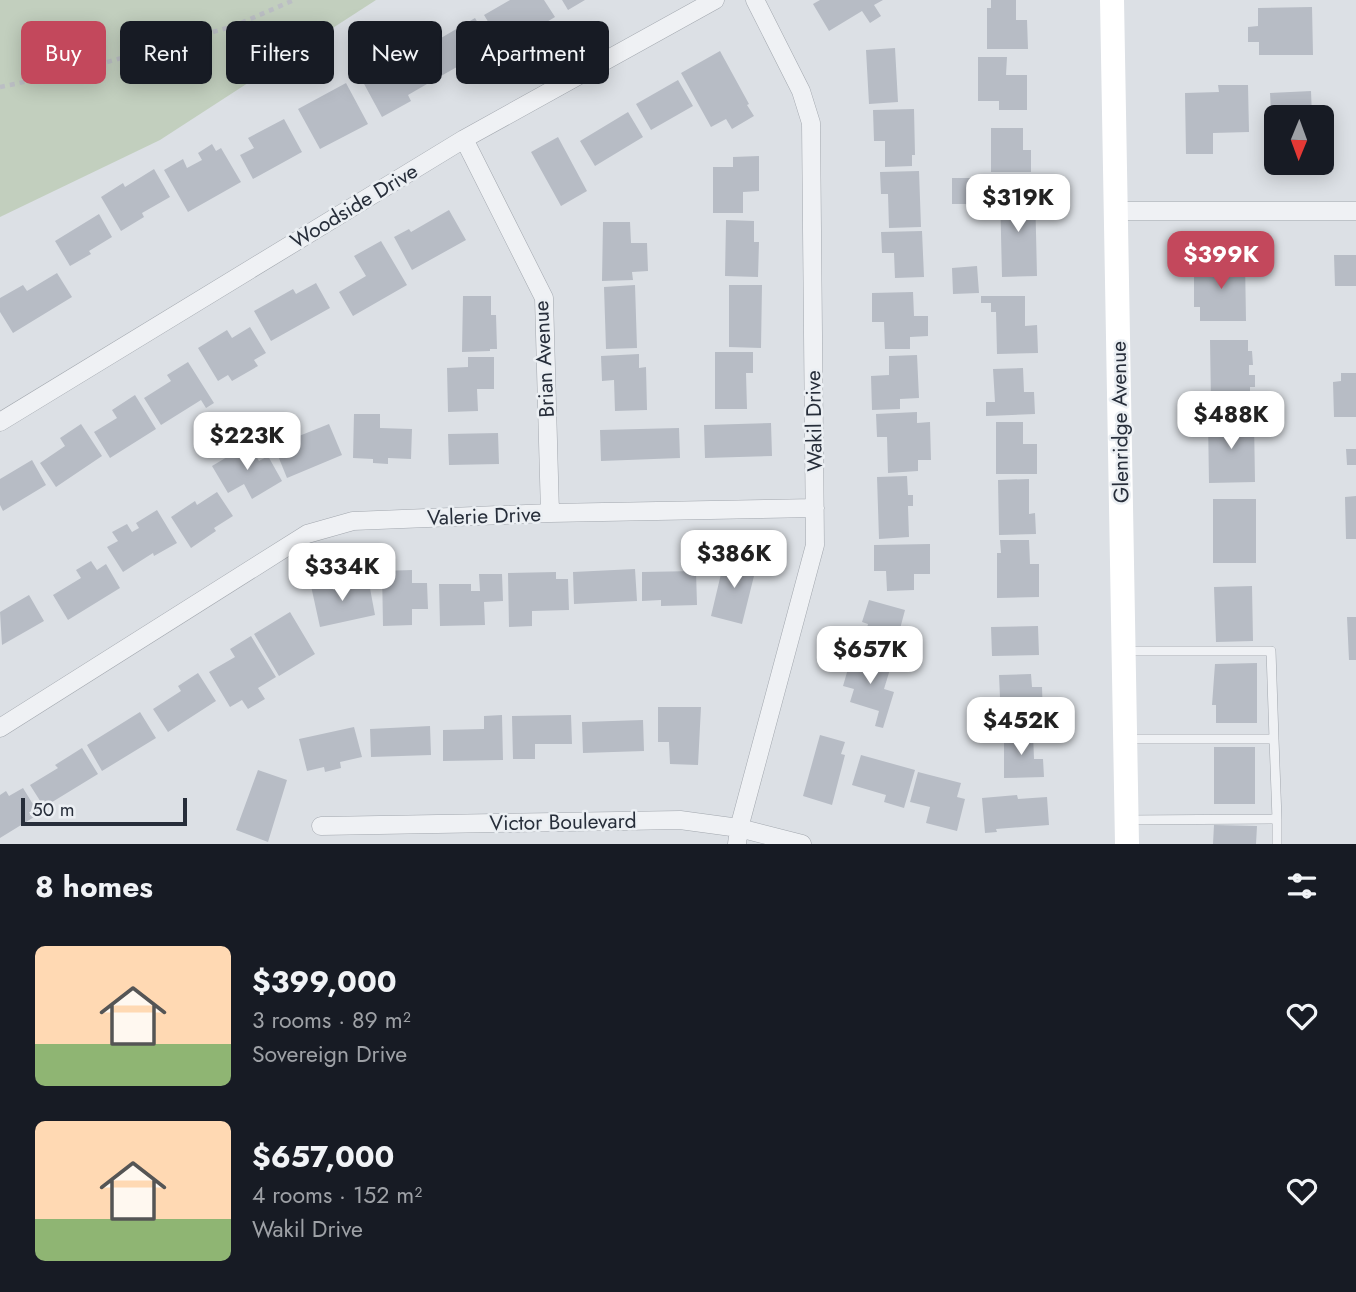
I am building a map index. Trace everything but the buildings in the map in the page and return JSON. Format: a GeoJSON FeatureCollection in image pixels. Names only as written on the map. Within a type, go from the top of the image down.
{"type":"FeatureCollection","features":[{"type":"Feature","properties":{"kind":"main road","name":"Glenridge Avenue"},"geometry":{"type":"LineString","coordinates":[[1112,0],[1127,832]]}},
{"type":"Feature","properties":{"kind":"street","name":"Woodside Drive"},"geometry":{"type":"LineString","coordinates":[[0,422],[464,139],[715,0]]}},
{"type":"Feature","properties":{"kind":"street","name":"Wakil Drive"},"geometry":{"type":"LineString","coordinates":[[738,836],[815,545],[811,123],[801,91],[755,0]]}},
{"type":"Feature","properties":{"kind":"street","name":"Brian Avenue"},"geometry":{"type":"LineString","coordinates":[[464,139],[544,298],[550,513]]}},
{"type":"Feature","properties":{"kind":"street"},"geometry":{"type":"LineString","coordinates":[[1116,211],[1356,211]]}},
{"type":"Feature","properties":{"kind":"street","name":"Valerie Drive"},"geometry":{"type":"LineString","coordinates":[[0,728],[307,534],[353,521],[550,513],[815,508]]}},
{"type":"Feature","properties":{"kind":"street","name":"Victor Boulevard"},"geometry":{"type":"LineString","coordinates":[[321,826],[680,820],[738,836],[802,844]]}},
{"type":"Feature","properties":{"kind":"lane"},"geometry":{"type":"LineString","coordinates":[[1124,651],[1271,651],[1277,844]]}},
{"type":"Feature","properties":{"kind":"lane"},"geometry":{"type":"LineString","coordinates":[[1125,739],[1274,738]]}},
{"type":"Feature","properties":{"kind":"lane"},"geometry":{"type":"LineString","coordinates":[[1127,832],[1277,819]]}},
{"type":"Feature","properties":{"kind":"path"},"geometry":{"type":"LineString","coordinates":[[0,87],[72,72],[234,26],[294,0]]}},
{"type":"Feature","properties":{"kind":"green space"},"geometry":{"type":"Polygon","coordinates":[[[0,0],[376,0],[334,27],[334,21],[226,21],[226,84],[246,84],[160,140],[0,217],[0,0]]]}}]}
